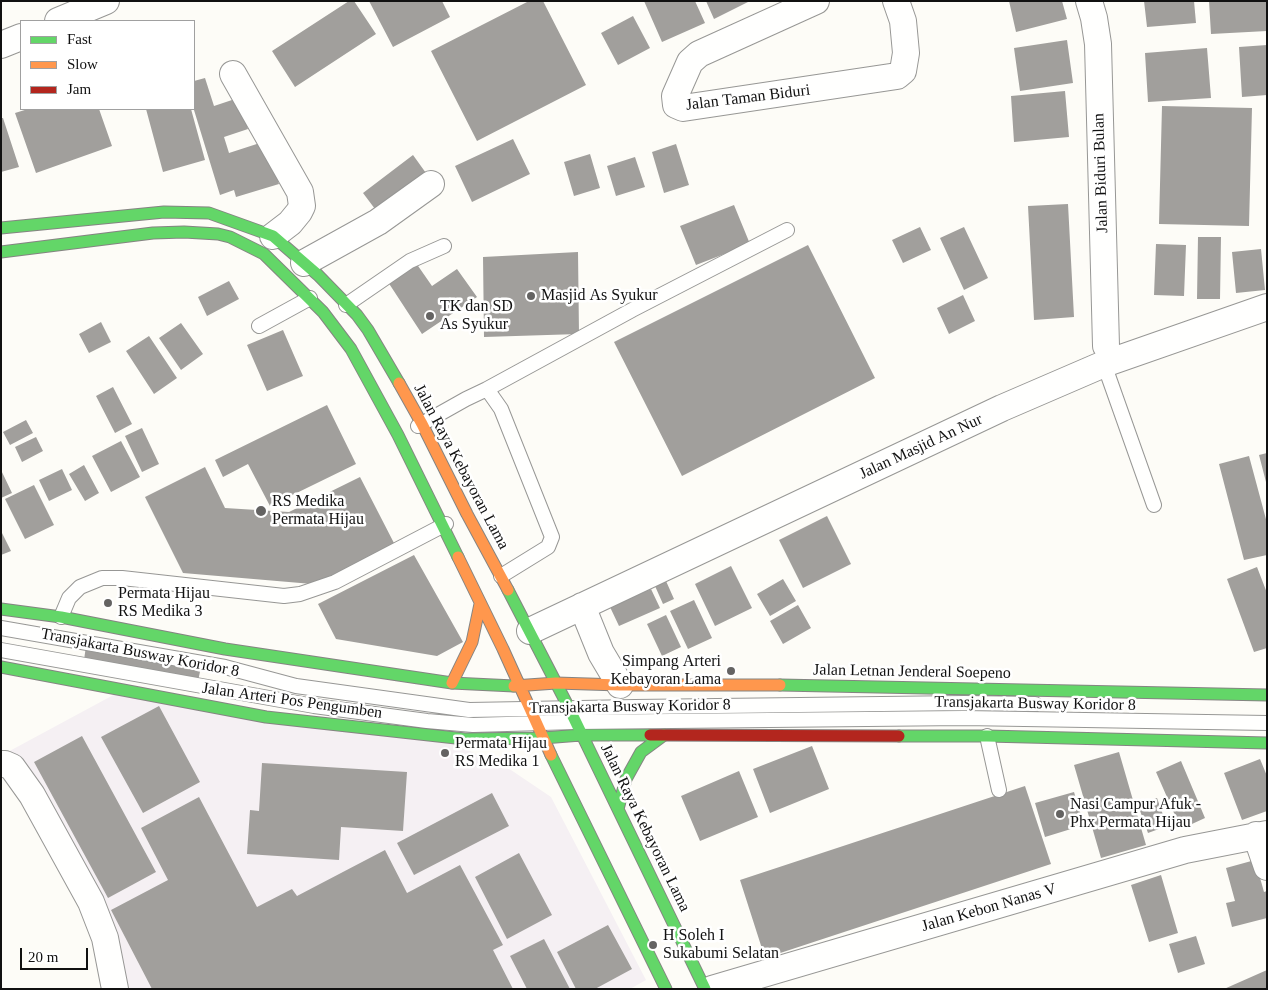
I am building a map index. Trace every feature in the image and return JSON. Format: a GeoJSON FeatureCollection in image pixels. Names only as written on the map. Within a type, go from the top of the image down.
{"type":"FeatureCollection","features":[{"type":"Feature","properties":{"kind":"main road","name":"Jalan Raya Kebayoran Lama"},"geometry":{"type":"LineString","coordinates":[[1,228],[164,212],[209,214],[273,236],[318,275],[357,316],[368,330],[422,424],[467,514],[530,632],[618,809],[634,852],[705,989]]}},
{"type":"Feature","properties":{"kind":"main road"},"geometry":{"type":"LineString","coordinates":[[1,252],[153,233],[218,234],[230,237],[264,254],[323,312],[350,349],[398,436],[520,686],[535,723],[610,863],[666,989]]}},
{"type":"Feature","properties":{"kind":"main road"},"geometry":{"type":"LineString","coordinates":[[452,683],[472,642],[480,604]]}},
{"type":"Feature","properties":{"kind":"main road"},"geometry":{"type":"LineString","coordinates":[[1,609],[61,617],[225,649],[452,683],[520,686],[556,683]]}},
{"type":"Feature","properties":{"kind":"main road","name":"Jalan Arteri Pos Pengumben"},"geometry":{"type":"LineString","coordinates":[[1,667],[266,717],[465,739],[544,738],[581,735]]}},
{"type":"Feature","properties":{"kind":"main road","name":"Jalan Letnan Jenderal Soepeno"},"geometry":{"type":"LineString","coordinates":[[556,683],[620,685],[730,684],[1267,695]]}},
{"type":"Feature","properties":{"kind":"main road"},"geometry":{"type":"LineString","coordinates":[[618,809],[626,779],[641,752],[664,734]]}},
{"type":"Feature","properties":{"kind":"main road"},"geometry":{"type":"LineString","coordinates":[[581,735],[988,736],[1267,743]]}},
{"type":"Feature","properties":{"kind":"street"},"geometry":{"type":"LineString","coordinates":[[60,20],[106,1]]}},
{"type":"Feature","properties":{"kind":"street","name":"Jalan Taman Biduri"},"geometry":{"type":"LineString","coordinates":[[816,1],[699,54],[690,62],[675,96],[676,105],[683,108],[897,76],[903,71],[906,53],[903,21],[896,1]]}},
{"type":"Feature","properties":{"kind":"street","name":"Jalan Biduri Bulan"},"geometry":{"type":"LineString","coordinates":[[1089,1],[1098,44],[1105,355]]}},
{"type":"Feature","properties":{"kind":"street"},"geometry":{"type":"LineString","coordinates":[[1,46],[20,37]]}},
{"type":"Feature","properties":{"kind":"street"},"geometry":{"type":"LineString","coordinates":[[233,74],[300,192],[302,206],[299,212],[290,223],[273,236]]}},
{"type":"Feature","properties":{"kind":"street"},"geometry":{"type":"LineString","coordinates":[[304,263],[378,222],[431,184]]}},
{"type":"Feature","properties":{"kind":"street","name":"Jalan Masjid An Nur"},"geometry":{"type":"LineString","coordinates":[[530,632],[1002,408],[1105,355],[1267,307]]}},
{"type":"Feature","properties":{"kind":"street"},"geometry":{"type":"LineString","coordinates":[[582,606],[601,653],[620,685]]}},
{"type":"Feature","properties":{"kind":"street"},"geometry":{"type":"LineString","coordinates":[[1,764],[12,767],[32,795],[91,902],[105,938],[115,989]]}},
{"type":"Feature","properties":{"kind":"street"},"geometry":{"type":"LineString","coordinates":[[1261,834],[1267,868]]}},
{"type":"Feature","properties":{"kind":"street","name":"Jalan Kebon Nanas V"},"geometry":{"type":"LineString","coordinates":[[712,989],[1185,850],[1261,834]]}},
{"type":"Feature","properties":{"kind":"lane"},"geometry":{"type":"LineString","coordinates":[[398,436],[632,310],[787,230]]}},
{"type":"Feature","properties":{"kind":"lane"},"geometry":{"type":"LineString","coordinates":[[346,305],[410,261],[444,246]]}},
{"type":"Feature","properties":{"kind":"lane"},"geometry":{"type":"LineString","coordinates":[[259,326],[310,298]]}},
{"type":"Feature","properties":{"kind":"lane","name":"Jalan Biduri Bulan"},"geometry":{"type":"LineString","coordinates":[[1105,355],[1154,505]]}},
{"type":"Feature","properties":{"kind":"lane"},"geometry":{"type":"LineString","coordinates":[[487,389],[502,409],[552,537],[548,547],[501,576]]}},
{"type":"Feature","properties":{"kind":"lane"},"geometry":{"type":"LineString","coordinates":[[61,617],[69,598],[80,587],[102,578],[122,578],[284,596],[300,594],[335,582],[467,514]]}},
{"type":"Feature","properties":{"kind":"lane","name":"Transjakarta Busway Koridor 8"},"geometry":{"type":"LineString","coordinates":[[1,628],[225,667],[296,686],[469,710],[964,703],[1267,707]]}},
{"type":"Feature","properties":{"kind":"lane","name":"Transjakarta Busway Koridor 8"},"geometry":{"type":"LineString","coordinates":[[1,650],[314,706],[473,725],[575,722],[964,718],[1267,723]]}},
{"type":"Feature","properties":{"kind":"lane"},"geometry":{"type":"LineString","coordinates":[[988,736],[999,790]]}},
{"type":"Feature","properties":{"kind":"shaded area"},"geometry":{"type":"Polygon","coordinates":[[[119,692],[448,741],[511,770],[551,797],[646,980],[630,989],[130,989],[83,881],[4,754],[119,692]]]}},
{"type":"Feature","properties":{"kind":"building"},"geometry":{"type":"Polygon","coordinates":[[[349,1],[354,1],[376,34],[295,87],[272,51],[349,1]]]}},
{"type":"Feature","properties":{"kind":"building"},"geometry":{"type":"Polygon","coordinates":[[[369,1],[442,1],[450,17],[393,47],[369,1]]]}},
{"type":"Feature","properties":{"kind":"building"},"geometry":{"type":"Polygon","coordinates":[[[529,1],[543,1],[586,85],[477,141],[431,51],[529,1]]]}},
{"type":"Feature","properties":{"kind":"building"},"geometry":{"type":"Polygon","coordinates":[[[644,1],[695,1],[705,23],[662,42],[644,1]]]}},
{"type":"Feature","properties":{"kind":"building"},"geometry":{"type":"Polygon","coordinates":[[[706,1],[750,1],[714,19],[706,1]]]}},
{"type":"Feature","properties":{"kind":"building"},"geometry":{"type":"Polygon","coordinates":[[[1009,1],[1062,1],[1067,19],[1016,32],[1009,1]]]}},
{"type":"Feature","properties":{"kind":"building"},"geometry":{"type":"Polygon","coordinates":[[[1144,1],[1194,1],[1196,23],[1147,27],[1144,1]]]}},
{"type":"Feature","properties":{"kind":"building"},"geometry":{"type":"Polygon","coordinates":[[[1209,1],[1267,1],[1267,31],[1211,34],[1209,1]]]}},
{"type":"Feature","properties":{"kind":"building"},"geometry":{"type":"Polygon","coordinates":[[[633,16],[650,48],[618,65],[601,33],[633,16]]]}},
{"type":"Feature","properties":{"kind":"building"},"geometry":{"type":"Polygon","coordinates":[[[1067,40],[1073,83],[1020,91],[1014,48],[1067,40]]]}},
{"type":"Feature","properties":{"kind":"building"},"geometry":{"type":"Polygon","coordinates":[[[1267,45],[1267,95],[1242,97],[1239,47],[1267,45]]]}},
{"type":"Feature","properties":{"kind":"building"},"geometry":{"type":"Polygon","coordinates":[[[1207,48],[1211,98],[1148,102],[1145,53],[1207,48]]]}},
{"type":"Feature","properties":{"kind":"building"},"geometry":{"type":"Polygon","coordinates":[[[205,78],[214,106],[238,98],[248,129],[224,137],[229,153],[266,141],[279,184],[236,197],[234,190],[220,195],[194,110],[195,81],[205,78]]]}},
{"type":"Feature","properties":{"kind":"building"},"geometry":{"type":"Polygon","coordinates":[[[1065,91],[1069,137],[1014,142],[1011,96],[1065,91]]]}},
{"type":"Feature","properties":{"kind":"building"},"geometry":{"type":"Polygon","coordinates":[[[1162,106],[1252,108],[1249,226],[1159,224],[1162,106]]]}},
{"type":"Feature","properties":{"kind":"building"},"geometry":{"type":"Polygon","coordinates":[[[25,110],[99,110],[112,146],[36,173],[15,113],[25,110]]]}},
{"type":"Feature","properties":{"kind":"building"},"geometry":{"type":"Polygon","coordinates":[[[146,110],[191,110],[205,160],[163,172],[146,110]]]}},
{"type":"Feature","properties":{"kind":"building"},"geometry":{"type":"Polygon","coordinates":[[[1,118],[3,118],[19,167],[1,172],[1,118]]]}},
{"type":"Feature","properties":{"kind":"building"},"geometry":{"type":"Polygon","coordinates":[[[513,139],[530,174],[472,202],[455,166],[513,139]]]}},
{"type":"Feature","properties":{"kind":"building"},"geometry":{"type":"Polygon","coordinates":[[[676,144],[689,185],[664,193],[652,152],[676,144]]]}},
{"type":"Feature","properties":{"kind":"building"},"geometry":{"type":"Polygon","coordinates":[[[590,154],[600,188],[574,196],[564,162],[590,154]]]}},
{"type":"Feature","properties":{"kind":"building"},"geometry":{"type":"Polygon","coordinates":[[[413,155],[431,180],[381,217],[363,193],[413,155]]]}},
{"type":"Feature","properties":{"kind":"building"},"geometry":{"type":"Polygon","coordinates":[[[635,157],[645,187],[616,196],[607,166],[635,157]]]}},
{"type":"Feature","properties":{"kind":"building"},"geometry":{"type":"Polygon","coordinates":[[[1068,204],[1074,317],[1034,320],[1028,206],[1068,204]]]}},
{"type":"Feature","properties":{"kind":"building"},"geometry":{"type":"Polygon","coordinates":[[[734,205],[750,244],[696,265],[680,226],[734,205]]]}},
{"type":"Feature","properties":{"kind":"building"},"geometry":{"type":"Polygon","coordinates":[[[920,227],[931,250],[903,263],[892,240],[920,227]]]}},
{"type":"Feature","properties":{"kind":"building"},"geometry":{"type":"Polygon","coordinates":[[[964,227],[988,278],[964,290],[940,238],[964,227]]]}},
{"type":"Feature","properties":{"kind":"building"},"geometry":{"type":"Polygon","coordinates":[[[1198,237],[1221,237],[1220,299],[1197,299],[1198,237]]]}},
{"type":"Feature","properties":{"kind":"building"},"geometry":{"type":"Polygon","coordinates":[[[1156,244],[1186,245],[1184,296],[1154,295],[1156,244]]]}},
{"type":"Feature","properties":{"kind":"building"},"geometry":{"type":"Polygon","coordinates":[[[808,245],[875,378],[682,476],[614,342],[808,245]]]}},
{"type":"Feature","properties":{"kind":"building"},"geometry":{"type":"Polygon","coordinates":[[[1261,249],[1265,290],[1236,293],[1232,252],[1261,249]]]}},
{"type":"Feature","properties":{"kind":"building","name":"Masjid As Syukur"},"geometry":{"type":"Polygon","coordinates":[[[578,252],[579,334],[484,337],[483,257],[578,252]]]}},
{"type":"Feature","properties":{"kind":"building","name":"TK dan SD As Syukur"},"geometry":{"type":"Polygon","coordinates":[[[416,263],[432,286],[457,269],[477,297],[422,334],[388,282],[416,263]]]}},
{"type":"Feature","properties":{"kind":"building"},"geometry":{"type":"Polygon","coordinates":[[[229,281],[239,299],[207,316],[198,297],[229,281]]]}},
{"type":"Feature","properties":{"kind":"building"},"geometry":{"type":"Polygon","coordinates":[[[963,295],[975,321],[949,334],[937,308],[963,295]]]}},
{"type":"Feature","properties":{"kind":"building"},"geometry":{"type":"Polygon","coordinates":[[[101,322],[111,342],[89,353],[79,334],[101,322]]]}},
{"type":"Feature","properties":{"kind":"building"},"geometry":{"type":"Polygon","coordinates":[[[181,323],[203,354],[181,370],[159,338],[181,323]]]}},
{"type":"Feature","properties":{"kind":"building"},"geometry":{"type":"Polygon","coordinates":[[[283,330],[303,376],[267,391],[247,345],[283,330]]]}},
{"type":"Feature","properties":{"kind":"building"},"geometry":{"type":"Polygon","coordinates":[[[149,336],[177,378],[154,394],[126,351],[149,336]]]}},
{"type":"Feature","properties":{"kind":"building"},"geometry":{"type":"Polygon","coordinates":[[[113,387],[132,424],[115,433],[96,396],[113,387]]]}},
{"type":"Feature","properties":{"kind":"building"},"geometry":{"type":"Polygon","coordinates":[[[327,405],[356,464],[270,506],[248,464],[223,477],[215,460],[327,405]]]}},
{"type":"Feature","properties":{"kind":"building"},"geometry":{"type":"Polygon","coordinates":[[[26,420],[33,433],[10,445],[3,432],[26,420]]]}},
{"type":"Feature","properties":{"kind":"building"},"geometry":{"type":"Polygon","coordinates":[[[142,428],[159,464],[142,472],[125,436],[142,428]]]}},
{"type":"Feature","properties":{"kind":"building"},"geometry":{"type":"Polygon","coordinates":[[[36,437],[43,451],[22,462],[15,447],[36,437]]]}},
{"type":"Feature","properties":{"kind":"building"},"geometry":{"type":"Polygon","coordinates":[[[121,441],[140,477],[111,492],[92,456],[121,441]]]}},
{"type":"Feature","properties":{"kind":"building"},"geometry":{"type":"Polygon","coordinates":[[[1267,453],[1267,482],[1266,482],[1259,455],[1267,453]]]}},
{"type":"Feature","properties":{"kind":"building"},"geometry":{"type":"Polygon","coordinates":[[[1249,456],[1267,523],[1267,555],[1244,560],[1219,464],[1249,456]]]}},
{"type":"Feature","properties":{"kind":"building"},"geometry":{"type":"Polygon","coordinates":[[[84,465],[99,493],[85,501],[69,474],[84,465]]]}},
{"type":"Feature","properties":{"kind":"building"},"geometry":{"type":"Polygon","coordinates":[[[205,467],[225,508],[289,512],[360,477],[395,545],[324,585],[183,573],[145,497],[205,467]]]}},
{"type":"Feature","properties":{"kind":"building"},"geometry":{"type":"Polygon","coordinates":[[[62,469],[72,490],[49,501],[39,480],[62,469]]]}},
{"type":"Feature","properties":{"kind":"building"},"geometry":{"type":"Polygon","coordinates":[[[1,470],[12,493],[1,498],[1,470]]]}},
{"type":"Feature","properties":{"kind":"building"},"geometry":{"type":"Polygon","coordinates":[[[34,485],[54,525],[25,539],[5,499],[34,485]]]}},
{"type":"Feature","properties":{"kind":"building"},"geometry":{"type":"Polygon","coordinates":[[[827,516],[851,564],[803,588],[779,540],[827,516]]]}},
{"type":"Feature","properties":{"kind":"building"},"geometry":{"type":"Polygon","coordinates":[[[1,531],[11,551],[1,555],[1,531]]]}},
{"type":"Feature","properties":{"kind":"building"},"geometry":{"type":"Polygon","coordinates":[[[414,555],[463,642],[437,656],[336,639],[318,604],[414,555]]]}},
{"type":"Feature","properties":{"kind":"building"},"geometry":{"type":"Polygon","coordinates":[[[731,566],[752,608],[715,626],[695,584],[731,566]]]}},
{"type":"Feature","properties":{"kind":"building"},"geometry":{"type":"Polygon","coordinates":[[[1257,567],[1267,593],[1267,648],[1254,652],[1227,579],[1257,567]]]}},
{"type":"Feature","properties":{"kind":"building"},"geometry":{"type":"Polygon","coordinates":[[[783,579],[796,601],[770,616],[757,594],[783,579]]]}},
{"type":"Feature","properties":{"kind":"building"},"geometry":{"type":"Polygon","coordinates":[[[666,581],[674,599],[663,604],[655,586],[666,581]]]}},
{"type":"Feature","properties":{"kind":"building"},"geometry":{"type":"Polygon","coordinates":[[[651,589],[660,608],[619,626],[610,607],[651,589]]]}},
{"type":"Feature","properties":{"kind":"building"},"geometry":{"type":"Polygon","coordinates":[[[694,600],[712,638],[688,649],[670,611],[694,600]]]}},
{"type":"Feature","properties":{"kind":"building"},"geometry":{"type":"Polygon","coordinates":[[[798,605],[811,628],[783,644],[770,621],[798,605]]]}},
{"type":"Feature","properties":{"kind":"building"},"geometry":{"type":"Polygon","coordinates":[[[666,615],[681,647],[662,656],[647,624],[666,615]]]}},
{"type":"Feature","properties":{"kind":"building"},"geometry":{"type":"Polygon","coordinates":[[[86,646],[201,667],[198,681],[84,660],[86,646]]]}},
{"type":"Feature","properties":{"kind":"building"},"geometry":{"type":"Polygon","coordinates":[[[159,706],[200,782],[143,813],[101,737],[159,706]]]}},
{"type":"Feature","properties":{"kind":"building"},"geometry":{"type":"Polygon","coordinates":[[[82,736],[156,872],[108,898],[34,762],[82,736]]]}},
{"type":"Feature","properties":{"kind":"building"},"geometry":{"type":"Polygon","coordinates":[[[812,746],[829,789],[770,813],[753,769],[812,746]]]}},
{"type":"Feature","properties":{"kind":"building"},"geometry":{"type":"Polygon","coordinates":[[[1119,752],[1146,845],[1101,858],[1074,765],[1119,752]]]}},
{"type":"Feature","properties":{"kind":"building"},"geometry":{"type":"Polygon","coordinates":[[[1260,759],[1267,776],[1267,811],[1242,820],[1224,773],[1260,759]]]}},
{"type":"Feature","properties":{"kind":"building"},"geometry":{"type":"Polygon","coordinates":[[[1181,761],[1205,818],[1181,829],[1156,772],[1181,761]]]}},
{"type":"Feature","properties":{"kind":"building"},"geometry":{"type":"Polygon","coordinates":[[[262,763],[407,772],[403,831],[341,827],[339,860],[247,854],[250,810],[259,811],[262,763]]]}},
{"type":"Feature","properties":{"kind":"building"},"geometry":{"type":"Polygon","coordinates":[[[739,771],[758,817],[700,841],[681,796],[739,771]]]}},
{"type":"Feature","properties":{"kind":"building"},"geometry":{"type":"Polygon","coordinates":[[[1025,786],[1051,864],[765,958],[740,880],[1025,786]]]}},
{"type":"Feature","properties":{"kind":"building","name":"Nasi Campur Afuk - Phx Permata Hijau"},"geometry":{"type":"Polygon","coordinates":[[[1074,792],[1084,825],[1045,837],[1035,803],[1074,792]]]}},
{"type":"Feature","properties":{"kind":"building"},"geometry":{"type":"Polygon","coordinates":[[[492,793],[509,826],[414,875],[397,843],[492,793]]]}},
{"type":"Feature","properties":{"kind":"building"},"geometry":{"type":"Polygon","coordinates":[[[199,797],[257,907],[292,889],[297,896],[385,850],[407,893],[460,865],[503,945],[493,950],[513,989],[152,989],[111,910],[168,880],[141,828],[199,797]]]}},
{"type":"Feature","properties":{"kind":"building"},"geometry":{"type":"Polygon","coordinates":[[[1157,798],[1167,826],[1148,833],[1138,805],[1157,798]]]}},
{"type":"Feature","properties":{"kind":"building"},"geometry":{"type":"Polygon","coordinates":[[[519,853],[552,915],[507,939],[475,877],[519,853]]]}},
{"type":"Feature","properties":{"kind":"building"},"geometry":{"type":"Polygon","coordinates":[[[1255,860],[1264,892],[1267,891],[1267,918],[1232,927],[1226,903],[1235,901],[1226,868],[1255,860]]]}},
{"type":"Feature","properties":{"kind":"building"},"geometry":{"type":"Polygon","coordinates":[[[1161,875],[1178,933],[1149,942],[1131,885],[1161,875]]]}},
{"type":"Feature","properties":{"kind":"building"},"geometry":{"type":"Polygon","coordinates":[[[608,925],[632,969],[595,989],[576,989],[557,952],[608,925]]]}},
{"type":"Feature","properties":{"kind":"building"},"geometry":{"type":"Polygon","coordinates":[[[1196,936],[1205,964],[1178,973],[1169,944],[1196,936]]]}},
{"type":"Feature","properties":{"kind":"building"},"geometry":{"type":"Polygon","coordinates":[[[544,939],[570,989],[527,989],[510,956],[544,939]]]}},
{"type":"Feature","properties":{"kind":"building"},"geometry":{"type":"Polygon","coordinates":[[[1267,970],[1267,989],[1224,989],[1267,970]]]}},
{"type":"Feature","properties":{"kind":"traffic: fast"},"geometry":{"type":"LineString","coordinates":[[1,228],[164,212],[209,213],[273,236],[318,275],[357,315],[399,383]]}},
{"type":"Feature","properties":{"kind":"traffic: fast"},"geometry":{"type":"LineString","coordinates":[[1,252],[153,233],[184,232],[218,234],[230,237],[264,254],[323,312],[351,349],[398,435],[458,557]]}},
{"type":"Feature","properties":{"kind":"traffic: fast"},"geometry":{"type":"LineString","coordinates":[[508,590],[569,708],[705,989]]}},
{"type":"Feature","properties":{"kind":"traffic: fast"},"geometry":{"type":"LineString","coordinates":[[1,609],[61,617],[225,649],[452,683],[514,686]]}},
{"type":"Feature","properties":{"kind":"traffic: fast"},"geometry":{"type":"LineString","coordinates":[[1,667],[266,717],[465,739],[650,735]]}},
{"type":"Feature","properties":{"kind":"traffic: fast"},"geometry":{"type":"LineString","coordinates":[[780,685],[1267,695]]}},
{"type":"Feature","properties":{"kind":"traffic: fast"},"geometry":{"type":"LineString","coordinates":[[618,809],[626,779],[641,752],[664,735]]}},
{"type":"Feature","properties":{"kind":"traffic: fast"},"geometry":{"type":"LineString","coordinates":[[899,736],[987,736],[1267,743]]}},
{"type":"Feature","properties":{"kind":"traffic: fast"},"geometry":{"type":"LineString","coordinates":[[551,755],[666,989]]}},
{"type":"Feature","properties":{"kind":"traffic: slow"},"geometry":{"type":"LineString","coordinates":[[399,383],[508,590]]}},
{"type":"Feature","properties":{"kind":"traffic: slow"},"geometry":{"type":"LineString","coordinates":[[458,557],[503,649],[551,755]]}},
{"type":"Feature","properties":{"kind":"traffic: slow"},"geometry":{"type":"LineString","coordinates":[[452,683],[472,642],[480,604]]}},
{"type":"Feature","properties":{"kind":"traffic: slow"},"geometry":{"type":"LineString","coordinates":[[514,686],[556,683],[780,685]]}},
{"type":"Feature","properties":{"kind":"traffic: jam"},"geometry":{"type":"LineString","coordinates":[[650,735],[899,736]]}},
{"type":"Feature","properties":{"kind":"place","name":"Masjid As Syukur"},"geometry":{"type":"Point","coordinates":[531,296]}},
{"type":"Feature","properties":{"kind":"place","name":"TK dan SD As Syukur"},"geometry":{"type":"Point","coordinates":[430,316]}},
{"type":"Feature","properties":{"kind":"place","name":"RS Medika Permata Hijau"},"geometry":{"type":"Point","coordinates":[261,511]}},
{"type":"Feature","properties":{"kind":"place","name":"Permata Hijau RS Medika 3"},"geometry":{"type":"Point","coordinates":[108,603]}},
{"type":"Feature","properties":{"kind":"place","name":"Simpang Arteri Kebayoran Lama"},"geometry":{"type":"Point","coordinates":[731,671]}},
{"type":"Feature","properties":{"kind":"place","name":"Permata Hijau RS Medika 1"},"geometry":{"type":"Point","coordinates":[445,753]}},
{"type":"Feature","properties":{"kind":"place","name":"Nasi Campur Afuk - Phx Permata Hijau"},"geometry":{"type":"Point","coordinates":[1060,814]}},
{"type":"Feature","properties":{"kind":"place","name":"H Soleh I Sukabumi Selatan"},"geometry":{"type":"Point","coordinates":[653,945]}}]}
